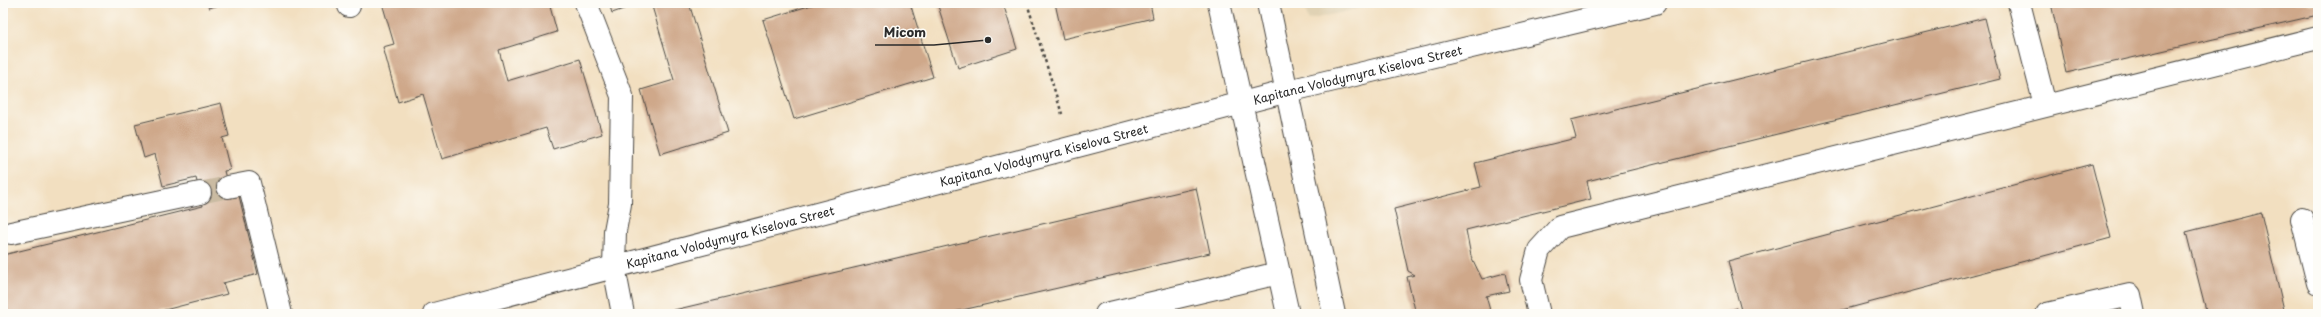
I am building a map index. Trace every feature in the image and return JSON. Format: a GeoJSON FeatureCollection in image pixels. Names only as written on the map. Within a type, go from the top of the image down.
{"type":"FeatureCollection","features":[{"type":"Feature","properties":{"kind":"street"},"geometry":{"type":"LineString","coordinates":[[586,3],[622,96],[620,204],[615,231],[614,267],[624,314]]}},
{"type":"Feature","properties":{"kind":"street"},"geometry":{"type":"LineString","coordinates":[[1219,3],[1288,314]]}},
{"type":"Feature","properties":{"kind":"street"},"geometry":{"type":"LineString","coordinates":[[1268,3],[1288,91],[1334,314]]}},
{"type":"Feature","properties":{"kind":"street","name":"Kapitana Volodymyra Kiselova Street"},"geometry":{"type":"LineString","coordinates":[[434,314],[1288,91],[1655,3]]}},
{"type":"Feature","properties":{"kind":"street"},"geometry":{"type":"LineString","coordinates":[[2019,3],[2045,105]]}},
{"type":"Feature","properties":{"kind":"street"},"geometry":{"type":"LineString","coordinates":[[1539,314],[1531,280],[1539,250],[1560,227],[2318,38]]}},
{"type":"Feature","properties":{"kind":"street"},"geometry":{"type":"LineString","coordinates":[[228,187],[249,183],[281,314]]}},
{"type":"Feature","properties":{"kind":"street"},"geometry":{"type":"LineString","coordinates":[[11,233],[200,193]]}},
{"type":"Feature","properties":{"kind":"street"},"geometry":{"type":"LineString","coordinates":[[2302,219],[2318,283]]}},
{"type":"Feature","properties":{"kind":"street"},"geometry":{"type":"LineString","coordinates":[[1106,314],[1138,310],[1279,273]]}},
{"type":"Feature","properties":{"kind":"street"},"geometry":{"type":"LineString","coordinates":[[2047,314],[2130,295],[2134,314]]}},
{"type":"Feature","properties":{"kind":"path"},"geometry":{"type":"LineString","coordinates":[[1027,3],[1062,114]]}},
{"type":"Feature","properties":{"kind":"shaded area"},"geometry":{"type":"Polygon","coordinates":[[[1304,3],[1383,3],[1308,20],[1304,3]]]}},
{"type":"Feature","properties":{"kind":"building"},"geometry":{"type":"Polygon","coordinates":[[[207,3],[226,3],[209,8],[207,3]]]}},
{"type":"Feature","properties":{"kind":"building"},"geometry":{"type":"Polygon","coordinates":[[[382,3],[549,3],[557,32],[499,50],[507,81],[580,59],[602,134],[553,149],[546,128],[442,159],[423,94],[398,102],[383,47],[394,44],[382,3]]]}},
{"type":"Feature","properties":{"kind":"building"},"geometry":{"type":"Polygon","coordinates":[[[609,3],[641,3],[612,13],[609,3]]]}},
{"type":"Feature","properties":{"kind":"building"},"geometry":{"type":"Polygon","coordinates":[[[651,3],[689,3],[728,133],[660,154],[641,90],[674,80],[651,3]]]}},
{"type":"Feature","properties":{"kind":"building"},"geometry":{"type":"Polygon","coordinates":[[[818,3],[910,3],[933,77],[794,119],[763,20],[818,3]]]}},
{"type":"Feature","properties":{"kind":"building"},"geometry":{"type":"Polygon","coordinates":[[[937,3],[1003,3],[1017,49],[958,68],[937,3]]]}},
{"type":"Feature","properties":{"kind":"building"},"geometry":{"type":"Polygon","coordinates":[[[1055,3],[1150,3],[1153,18],[1063,39],[1055,3]]]}},
{"type":"Feature","properties":{"kind":"building"},"geometry":{"type":"Polygon","coordinates":[[[2051,3],[2318,3],[2318,15],[2066,73],[2051,3]]]}},
{"type":"Feature","properties":{"kind":"building"},"geometry":{"type":"Polygon","coordinates":[[[1985,18],[2000,79],[1587,181],[1591,199],[1466,230],[1471,256],[1482,279],[1505,273],[1509,291],[1486,296],[1491,314],[1416,314],[1407,277],[1415,275],[1408,271],[1394,209],[1481,187],[1475,163],[1576,138],[1571,120],[1985,18]]]}},
{"type":"Feature","properties":{"kind":"building"},"geometry":{"type":"Polygon","coordinates":[[[221,103],[229,136],[222,138],[230,170],[224,171],[231,198],[239,196],[258,274],[223,283],[227,294],[149,314],[3,314],[3,255],[203,206],[196,178],[163,186],[155,154],[144,158],[135,124],[221,103]]]}},
{"type":"Feature","properties":{"kind":"building"},"geometry":{"type":"Polygon","coordinates":[[[2092,164],[2111,238],[1827,314],[1742,314],[1728,261],[2092,164]]]}},
{"type":"Feature","properties":{"kind":"building"},"geometry":{"type":"Polygon","coordinates":[[[1196,188],[1210,253],[945,314],[675,314],[674,310],[1196,188]]]}},
{"type":"Feature","properties":{"kind":"building"},"geometry":{"type":"Polygon","coordinates":[[[2261,213],[2285,314],[2207,314],[2186,232],[2261,213]]]}},
{"type":"Feature","properties":{"kind":"building"},"geometry":{"type":"Polygon","coordinates":[[[1737,308],[1739,314],[1720,314],[1737,308]]]}},
{"type":"Feature","properties":{"kind":"tunnel"},"geometry":{"type":"LineString","coordinates":[[200,193],[228,187]]}},
{"type":"Feature","properties":{"kind":"place","name":"Micom"},"geometry":{"type":"Point","coordinates":[988,40]}}]}
